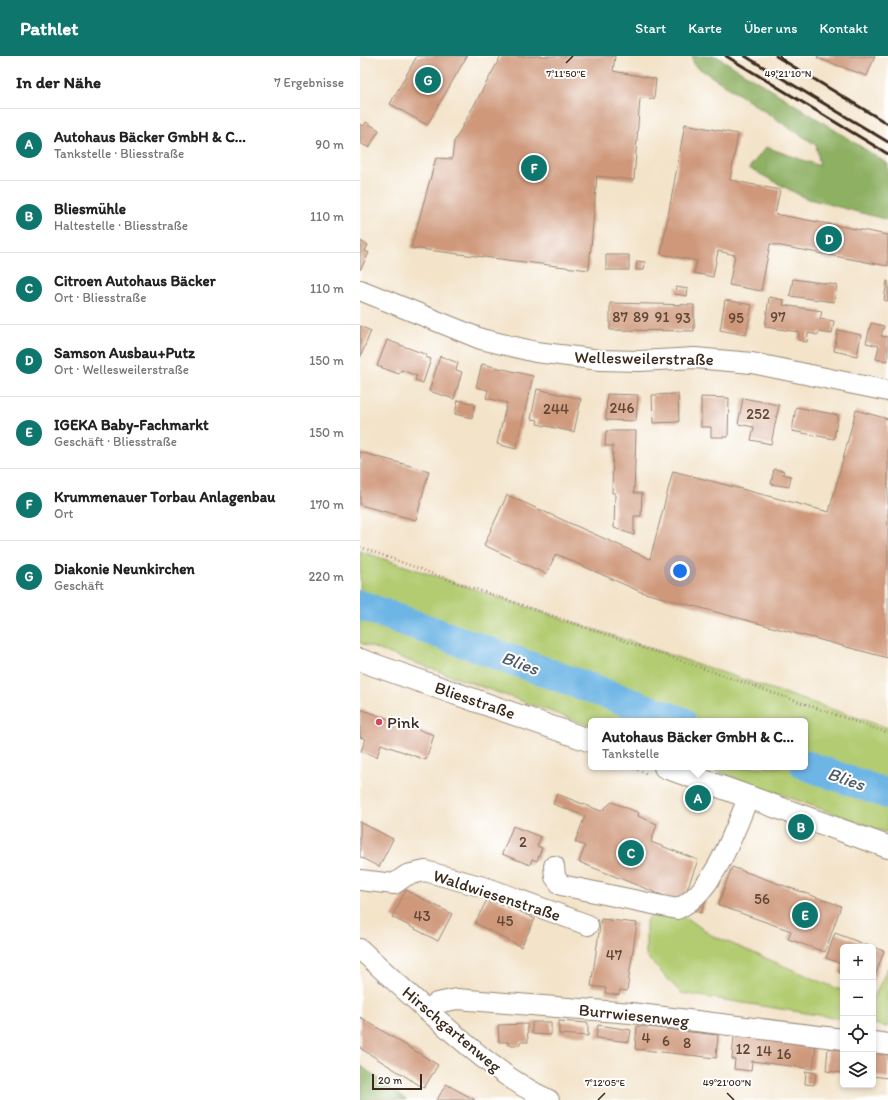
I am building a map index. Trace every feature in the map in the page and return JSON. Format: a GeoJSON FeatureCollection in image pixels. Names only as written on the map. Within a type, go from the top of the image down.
{"type":"FeatureCollection","features":[{"type":"Feature","properties":{"kind":"main road","name":"Bliesstraße"},"geometry":{"type":"LineString","coordinates":[[360,660],[588,740]]}},
{"type":"Feature","properties":{"kind":"main road"},"geometry":{"type":"LineString","coordinates":[[674,770],[888,847]]}},
{"type":"Feature","properties":{"kind":"street","name":"Wellesweilerstraße"},"geometry":{"type":"LineString","coordinates":[[360,290],[481,339],[536,352],[600,360],[640,361],[695,358],[752,363],[888,391]]}},
{"type":"Feature","properties":{"kind":"street"},"geometry":{"type":"LineString","coordinates":[[554,866],[555,877],[561,885],[677,909],[687,905],[721,862],[749,796]]}},
{"type":"Feature","properties":{"kind":"street","name":"Waldwiesenstraße"},"geometry":{"type":"LineString","coordinates":[[360,880],[394,884],[407,875],[425,872],[487,888],[588,925]]}},
{"type":"Feature","properties":{"kind":"street","name":"Hirschgartenweg"},"geometry":{"type":"LineString","coordinates":[[360,949],[426,1010],[490,1064],[549,1100]]}},
{"type":"Feature","properties":{"kind":"street","name":"Burrwiesenweg"},"geometry":{"type":"LineString","coordinates":[[426,1010],[437,1003],[457,999],[631,1013],[840,1038]]}},
{"type":"Feature","properties":{"kind":"street"},"geometry":{"type":"LineString","coordinates":[[876,1042],[888,1044]]}},
{"type":"Feature","properties":{"kind":"path"},"geometry":{"type":"LineString","coordinates":[[360,547],[447,579],[888,733]]}},
{"type":"Feature","properties":{"kind":"green space"},"geometry":{"type":"Polygon","coordinates":[[[692,56],[716,56],[888,164],[888,220],[805,198],[749,168],[766,147],[820,166],[816,145],[694,65],[692,56]]]}},
{"type":"Feature","properties":{"kind":"green space"},"geometry":{"type":"Polygon","coordinates":[[[360,551],[888,728],[888,833],[713,770],[808,770],[808,718],[588,718],[588,725],[360,643],[360,551]]]}},
{"type":"Feature","properties":{"kind":"green space"},"geometry":{"type":"Polygon","coordinates":[[[654,912],[683,915],[711,935],[840,990],[840,1019],[681,993],[646,956],[646,921],[654,912]]]}},
{"type":"Feature","properties":{"kind":"green space"},"geometry":{"type":"Polygon","coordinates":[[[888,967],[888,1027],[876,1025],[876,993],[888,967]]]}},
{"type":"Feature","properties":{"kind":"green space"},"geometry":{"type":"Polygon","coordinates":[[[360,1065],[406,1100],[360,1100],[360,1065]]]}},
{"type":"Feature","properties":{"kind":"building"},"geometry":{"type":"Polygon","coordinates":[[[417,56],[467,56],[427,125],[390,104],[417,56]]]}},
{"type":"Feature","properties":{"kind":"building"},"geometry":{"type":"Polygon","coordinates":[[[501,56],[615,56],[613,71],[656,79],[654,99],[640,98],[634,180],[597,176],[589,270],[411,248],[436,158],[452,159],[454,142],[501,56]]]}},
{"type":"Feature","properties":{"kind":"building"},"geometry":{"type":"Polygon","coordinates":[[[818,56],[875,56],[867,76],[817,58],[818,56]]]}},
{"type":"Feature","properties":{"kind":"building"},"geometry":{"type":"Polygon","coordinates":[[[366,122],[379,130],[369,148],[360,143],[360,124],[364,126],[366,122]]]}},
{"type":"Feature","properties":{"kind":"building"},"geometry":{"type":"Polygon","coordinates":[[[685,124],[738,134],[730,180],[780,190],[775,214],[888,235],[888,266],[770,244],[761,291],[729,285],[735,255],[718,251],[713,277],[694,273],[697,261],[661,254],[685,124]]]}},
{"type":"Feature","properties":{"kind":"building"},"geometry":{"type":"Polygon","coordinates":[[[360,241],[368,245],[365,251],[369,253],[360,270],[360,241]]]}},
{"type":"Feature","properties":{"kind":"building"},"geometry":{"type":"Polygon","coordinates":[[[606,255],[629,255],[629,270],[606,270],[606,255]]]}},
{"type":"Feature","properties":{"kind":"building"},"geometry":{"type":"Polygon","coordinates":[[[637,261],[645,262],[644,270],[636,270],[637,261]]]}},
{"type":"Feature","properties":{"kind":"building"},"geometry":{"type":"Polygon","coordinates":[[[793,279],[837,285],[834,302],[790,296],[793,279]]]}},
{"type":"Feature","properties":{"kind":"building"},"geometry":{"type":"Polygon","coordinates":[[[888,281],[888,301],[884,300],[888,281]]]}},
{"type":"Feature","properties":{"kind":"building"},"geometry":{"type":"Polygon","coordinates":[[[676,287],[688,289],[687,296],[675,294],[676,287]]]}},
{"type":"Feature","properties":{"kind":"building"},"geometry":{"type":"Polygon","coordinates":[[[769,297],[784,300],[783,305],[822,311],[820,319],[834,321],[832,334],[819,332],[818,335],[808,333],[807,342],[798,340],[799,332],[765,327],[769,297]]]}},
{"type":"Feature","properties":{"kind":"building"},"geometry":{"type":"Polygon","coordinates":[[[725,300],[752,305],[746,335],[720,330],[725,300]]]}},
{"type":"Feature","properties":{"kind":"building"},"geometry":{"type":"Polygon","coordinates":[[[610,303],[694,305],[694,331],[610,330],[610,303]]]}},
{"type":"Feature","properties":{"kind":"building"},"geometry":{"type":"Polygon","coordinates":[[[871,323],[884,326],[881,336],[888,337],[888,361],[876,359],[879,346],[866,343],[871,323]]]}},
{"type":"Feature","properties":{"kind":"building"},"geometry":{"type":"Polygon","coordinates":[[[360,326],[371,331],[360,358],[360,326]]]}},
{"type":"Feature","properties":{"kind":"building"},"geometry":{"type":"Polygon","coordinates":[[[838,330],[861,335],[857,356],[834,351],[838,330]]]}},
{"type":"Feature","properties":{"kind":"building"},"geometry":{"type":"Polygon","coordinates":[[[387,340],[427,355],[425,357],[431,359],[423,383],[415,380],[417,376],[401,370],[399,374],[377,366],[387,340]]]}},
{"type":"Feature","properties":{"kind":"building"},"geometry":{"type":"Polygon","coordinates":[[[440,356],[458,363],[456,370],[462,372],[454,399],[429,391],[440,356]]]}},
{"type":"Feature","properties":{"kind":"building"},"geometry":{"type":"Polygon","coordinates":[[[482,364],[533,376],[516,449],[497,444],[507,403],[486,398],[488,390],[476,387],[482,364]]]}},
{"type":"Feature","properties":{"kind":"building"},"geometry":{"type":"Polygon","coordinates":[[[537,389],[581,399],[574,432],[537,424],[538,420],[531,419],[537,389]]]}},
{"type":"Feature","properties":{"kind":"building"},"geometry":{"type":"Polygon","coordinates":[[[607,394],[638,395],[636,421],[606,420],[607,394]]]}},
{"type":"Feature","properties":{"kind":"building"},"geometry":{"type":"Polygon","coordinates":[[[678,394],[679,422],[653,423],[652,395],[678,394]]]}},
{"type":"Feature","properties":{"kind":"building"},"geometry":{"type":"Polygon","coordinates":[[[701,397],[729,398],[728,437],[711,437],[711,427],[701,427],[701,397]]]}},
{"type":"Feature","properties":{"kind":"building"},"geometry":{"type":"Polygon","coordinates":[[[743,398],[779,405],[771,444],[751,440],[754,427],[738,424],[743,398]]]}},
{"type":"Feature","properties":{"kind":"building"},"geometry":{"type":"Polygon","coordinates":[[[458,400],[475,404],[472,418],[455,414],[458,400]]]}},
{"type":"Feature","properties":{"kind":"building"},"geometry":{"type":"Polygon","coordinates":[[[796,407],[838,415],[834,439],[792,431],[796,407]]]}},
{"type":"Feature","properties":{"kind":"building"},"geometry":{"type":"Polygon","coordinates":[[[856,410],[888,419],[888,658],[641,592],[556,554],[546,574],[484,545],[507,495],[650,559],[673,471],[829,512],[856,410]]]}},
{"type":"Feature","properties":{"kind":"building"},"geometry":{"type":"Polygon","coordinates":[[[606,431],[636,431],[634,493],[642,493],[641,516],[634,516],[634,535],[614,528],[615,493],[612,493],[613,446],[605,446],[606,431]]]}},
{"type":"Feature","properties":{"kind":"building"},"geometry":{"type":"Polygon","coordinates":[[[360,452],[429,471],[416,520],[360,505],[360,452]]]}},
{"type":"Feature","properties":{"kind":"building"},"geometry":{"type":"Polygon","coordinates":[[[774,469],[784,471],[783,474],[791,476],[789,487],[771,484],[774,469]]]}},
{"type":"Feature","properties":{"kind":"building","name":"Pink"},"geometry":{"type":"Polygon","coordinates":[[[360,709],[434,735],[426,760],[381,744],[377,757],[361,751],[366,739],[360,737],[360,709]]]}},
{"type":"Feature","properties":{"kind":"building"},"geometry":{"type":"Polygon","coordinates":[[[557,794],[601,811],[612,802],[639,813],[638,816],[657,824],[651,842],[698,860],[682,903],[579,862],[585,846],[575,842],[585,816],[553,804],[557,794]]]}},
{"type":"Feature","properties":{"kind":"building"},"geometry":{"type":"Polygon","coordinates":[[[360,822],[393,839],[379,867],[360,857],[360,822]]]}},
{"type":"Feature","properties":{"kind":"building"},"geometry":{"type":"Polygon","coordinates":[[[513,826],[541,837],[537,846],[542,848],[537,861],[532,859],[530,865],[502,854],[513,826]]]}},
{"type":"Feature","properties":{"kind":"building"},"geometry":{"type":"Polygon","coordinates":[[[732,867],[841,906],[825,952],[788,939],[791,931],[718,905],[732,867]]]}},
{"type":"Feature","properties":{"kind":"building"},"geometry":{"type":"Polygon","coordinates":[[[406,890],[452,914],[438,941],[392,917],[406,890]]]}},
{"type":"Feature","properties":{"kind":"building"},"geometry":{"type":"Polygon","coordinates":[[[489,896],[535,919],[521,947],[475,923],[489,896]]]}},
{"type":"Feature","properties":{"kind":"building"},"geometry":{"type":"Polygon","coordinates":[[[699,898],[706,901],[701,913],[693,910],[699,898]]]}},
{"type":"Feature","properties":{"kind":"building"},"geometry":{"type":"Polygon","coordinates":[[[601,919],[637,923],[627,991],[620,990],[619,995],[605,993],[606,988],[591,986],[601,919]]]}},
{"type":"Feature","properties":{"kind":"building"},"geometry":{"type":"Polygon","coordinates":[[[835,933],[864,944],[840,944],[840,963],[826,958],[835,933]]]}},
{"type":"Feature","properties":{"kind":"building"},"geometry":{"type":"Polygon","coordinates":[[[876,948],[884,951],[876,974],[876,948]]]}},
{"type":"Feature","properties":{"kind":"building"},"geometry":{"type":"Polygon","coordinates":[[[360,1017],[438,1065],[424,1088],[360,1048],[360,1017]]]}},
{"type":"Feature","properties":{"kind":"building"},"geometry":{"type":"Polygon","coordinates":[[[559,1021],[588,1023],[588,1036],[559,1034],[559,1021]]]}},
{"type":"Feature","properties":{"kind":"building"},"geometry":{"type":"Polygon","coordinates":[[[532,1022],[551,1022],[551,1035],[532,1034],[532,1022]]]}},
{"type":"Feature","properties":{"kind":"building"},"geometry":{"type":"Polygon","coordinates":[[[527,1024],[528,1042],[520,1042],[520,1045],[508,1045],[508,1042],[499,1042],[498,1025],[527,1024]]]}},
{"type":"Feature","properties":{"kind":"building"},"geometry":{"type":"Polygon","coordinates":[[[598,1025],[631,1030],[629,1042],[596,1038],[598,1025]]]}},
{"type":"Feature","properties":{"kind":"building"},"geometry":{"type":"Polygon","coordinates":[[[637,1026],[718,1035],[716,1058],[635,1049],[637,1026]]]}},
{"type":"Feature","properties":{"kind":"building"},"geometry":{"type":"Polygon","coordinates":[[[734,1036],[816,1046],[813,1069],[752,1061],[751,1071],[734,1069],[735,1059],[732,1059],[734,1036]]]}},
{"type":"Feature","properties":{"kind":"building"},"geometry":{"type":"Polygon","coordinates":[[[828,1048],[840,1050],[840,1073],[826,1071],[828,1048]]]}},
{"type":"Feature","properties":{"kind":"building"},"geometry":{"type":"Polygon","coordinates":[[[876,1053],[888,1055],[888,1078],[876,1076],[876,1053]]]}},
{"type":"Feature","properties":{"kind":"building"},"geometry":{"type":"Polygon","coordinates":[[[806,1071],[816,1073],[814,1085],[805,1084],[806,1071]]]}},
{"type":"Feature","properties":{"kind":"building"},"geometry":{"type":"Polygon","coordinates":[[[446,1084],[475,1100],[437,1100],[446,1084]]]}},
{"type":"Feature","properties":{"kind":"waterway","name":"Blies"},"geometry":{"type":"LineString","coordinates":[[360,605],[673,718]]}},
{"type":"Feature","properties":{"kind":"waterway","name":"Blies"},"geometry":{"type":"LineString","coordinates":[[808,766],[888,794]]}},
{"type":"Feature","properties":{"kind":"railway"},"geometry":{"type":"LineString","coordinates":[[726,56],[888,154]]}},
{"type":"Feature","properties":{"kind":"railway"},"geometry":{"type":"LineString","coordinates":[[745,56],[888,142]]}},
{"type":"Feature","properties":{"kind":"railway"},"geometry":{"type":"LineString","coordinates":[[776,56],[888,124]]}},
{"type":"Feature","properties":{"kind":"place","name":"Diakonie Neunkirchen"},"geometry":{"type":"Point","coordinates":[428,80]}},
{"type":"Feature","properties":{"kind":"place","name":"Krummenauer Torbau Anlagenbau"},"geometry":{"type":"Point","coordinates":[534,168]}},
{"type":"Feature","properties":{"kind":"place","name":"Samson Ausbau+Putz"},"geometry":{"type":"Point","coordinates":[829,239]}},
{"type":"Feature","properties":{"kind":"place","name":"Pink"},"geometry":{"type":"Point","coordinates":[379,722]}},
{"type":"Feature","properties":{"kind":"place","name":"Autohaus Bäcker GmbH & C..."},"geometry":{"type":"Point","coordinates":[698,798]}},
{"type":"Feature","properties":{"kind":"place","name":"Bliesmühle"},"geometry":{"type":"Point","coordinates":[801,827]}},
{"type":"Feature","properties":{"kind":"place","name":"Citroen Autohaus Bäcker"},"geometry":{"type":"Point","coordinates":[631,853]}},
{"type":"Feature","properties":{"kind":"place","name":"IGEKA Baby-Fachmarkt"},"geometry":{"type":"Point","coordinates":[805,915]}}]}
